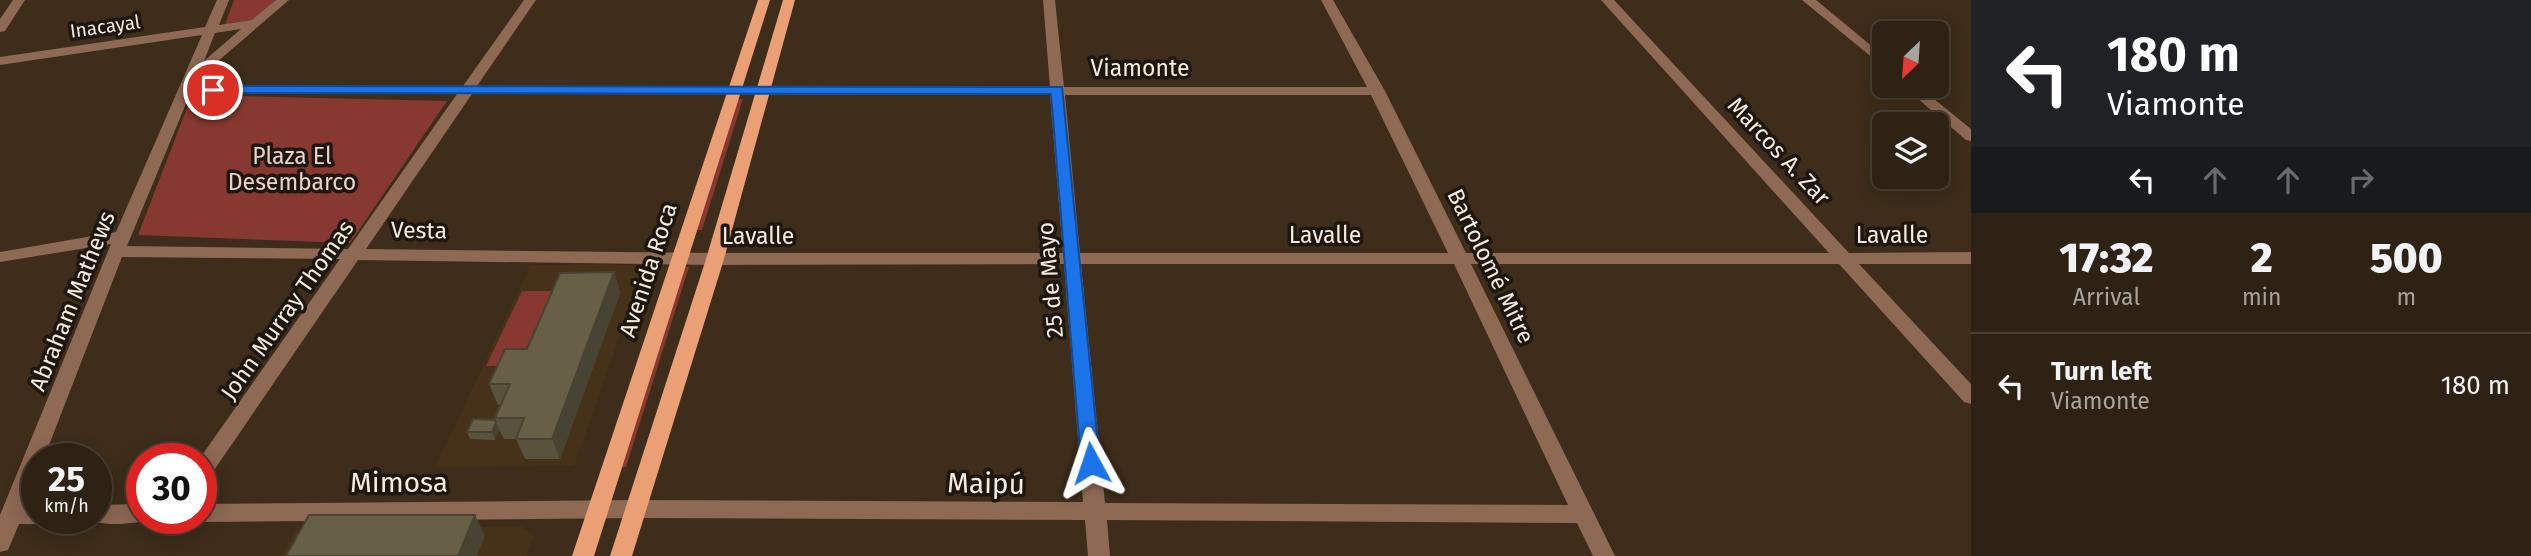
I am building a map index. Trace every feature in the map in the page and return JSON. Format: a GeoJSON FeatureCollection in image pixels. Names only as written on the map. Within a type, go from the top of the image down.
{"type":"FeatureCollection","features":[{"type":"Feature","properties":{"kind":"main road","name":"Avenida Roca"},"geometry":{"type":"LineString","coordinates":[[583,556],[764,0]]}},
{"type":"Feature","properties":{"kind":"main road"},"geometry":{"type":"LineString","coordinates":[[621,556],[715,259],[789,0]]}},
{"type":"Feature","properties":{"kind":"street"},"geometry":{"type":"LineString","coordinates":[[0,28],[19,0]]}},
{"type":"Feature","properties":{"kind":"street","name":"Abraham Mathews"},"geometry":{"type":"LineString","coordinates":[[0,543],[120,244],[223,0]]}},
{"type":"Feature","properties":{"kind":"street","name":"Abraham Mathews"},"geometry":{"type":"LineString","coordinates":[[189,84],[283,0]]}},
{"type":"Feature","properties":{"kind":"street","name":"John Murray Thomas"},"geometry":{"type":"LineString","coordinates":[[217,451],[530,0]]}},
{"type":"Feature","properties":{"kind":"street","name":"25 de Mayo"},"geometry":{"type":"LineString","coordinates":[[1049,0],[1099,556]]}},
{"type":"Feature","properties":{"kind":"street","name":"Bartolomé Mitre"},"geometry":{"type":"LineString","coordinates":[[1327,0],[1378,92],[1461,257],[1604,556]]}},
{"type":"Feature","properties":{"kind":"street","name":"Marcos A. Zar"},"geometry":{"type":"LineString","coordinates":[[1607,0],[1971,397]]}},
{"type":"Feature","properties":{"kind":"street"},"geometry":{"type":"LineString","coordinates":[[1808,0],[1872,53]]}},
{"type":"Feature","properties":{"kind":"street","name":"Inacayal"},"geometry":{"type":"LineString","coordinates":[[0,61],[256,23]]}},
{"type":"Feature","properties":{"kind":"street","name":"Viamonte"},"geometry":{"type":"LineString","coordinates":[[189,84],[467,92],[1378,92]]}},
{"type":"Feature","properties":{"kind":"street"},"geometry":{"type":"LineString","coordinates":[[1924,98],[1971,137]]}},
{"type":"Feature","properties":{"kind":"street","name":"Vesta"},"geometry":{"type":"LineString","coordinates":[[0,257],[120,244],[680,258]]}},
{"type":"Feature","properties":{"kind":"street","name":"Lavalle"},"geometry":{"type":"LineString","coordinates":[[680,258],[1971,258]]}},
{"type":"Feature","properties":{"kind":"street","name":"Maipú"},"geometry":{"type":"LineString","coordinates":[[598,510],[1583,514]]}},
{"type":"Feature","properties":{"kind":"street","name":"Mimosa"},"geometry":{"type":"LineString","coordinates":[[217,513],[598,510]]}},
{"type":"Feature","properties":{"kind":"street"},"geometry":{"type":"LineString","coordinates":[[13,515],[21,515]]}},
{"type":"Feature","properties":{"kind":"shaded area"},"geometry":{"type":"Polygon","coordinates":[[[531,265],[645,265],[574,466],[435,467],[531,265]]]}},
{"type":"Feature","properties":{"kind":"shaded area"},"geometry":{"type":"Polygon","coordinates":[[[521,526],[534,535],[527,556],[281,556],[296,529],[521,526]]]}},
{"type":"Feature","properties":{"kind":"green space"},"geometry":{"type":"Polygon","coordinates":[[[234,0],[276,0],[253,20],[225,24],[234,0]]]}},
{"type":"Feature","properties":{"kind":"green space","name":"Plaza El Desembarco"},"geometry":{"type":"Polygon","coordinates":[[[192,95],[447,101],[350,243],[138,235],[192,95]]]}},
{"type":"Feature","properties":{"kind":"green space"},"geometry":{"type":"Polygon","coordinates":[[[738,99],[743,99],[702,230],[696,230],[738,99]]]}},
{"type":"Feature","properties":{"kind":"green space"},"geometry":{"type":"Polygon","coordinates":[[[683,267],[689,267],[626,467],[618,468],[683,267]]]}},
{"type":"Feature","properties":{"kind":"green space"},"geometry":{"type":"Polygon","coordinates":[[[522,291],[563,291],[531,366],[486,366],[522,291]]]}},
{"type":"Feature","properties":{"kind":"building"},"geometry":{"type":"Polygon","coordinates":[[[614,272],[552,439],[516,439],[524,418],[495,418],[510,384],[489,384],[505,349],[527,349],[560,273],[614,272]]]}},
{"type":"Feature","properties":{"kind":"building"},"geometry":{"type":"Polygon","coordinates":[[[473,419],[496,422],[492,432],[467,432],[473,419]]]}},
{"type":"Feature","properties":{"kind":"building"},"geometry":{"type":"Polygon","coordinates":[[[309,515],[475,515],[458,556],[286,556],[309,515]]]}},
{"type":"Feature","properties":{"kind":"route"},"geometry":{"type":"LineString","coordinates":[[213,90],[1057,90],[1091,463]]}}]}
